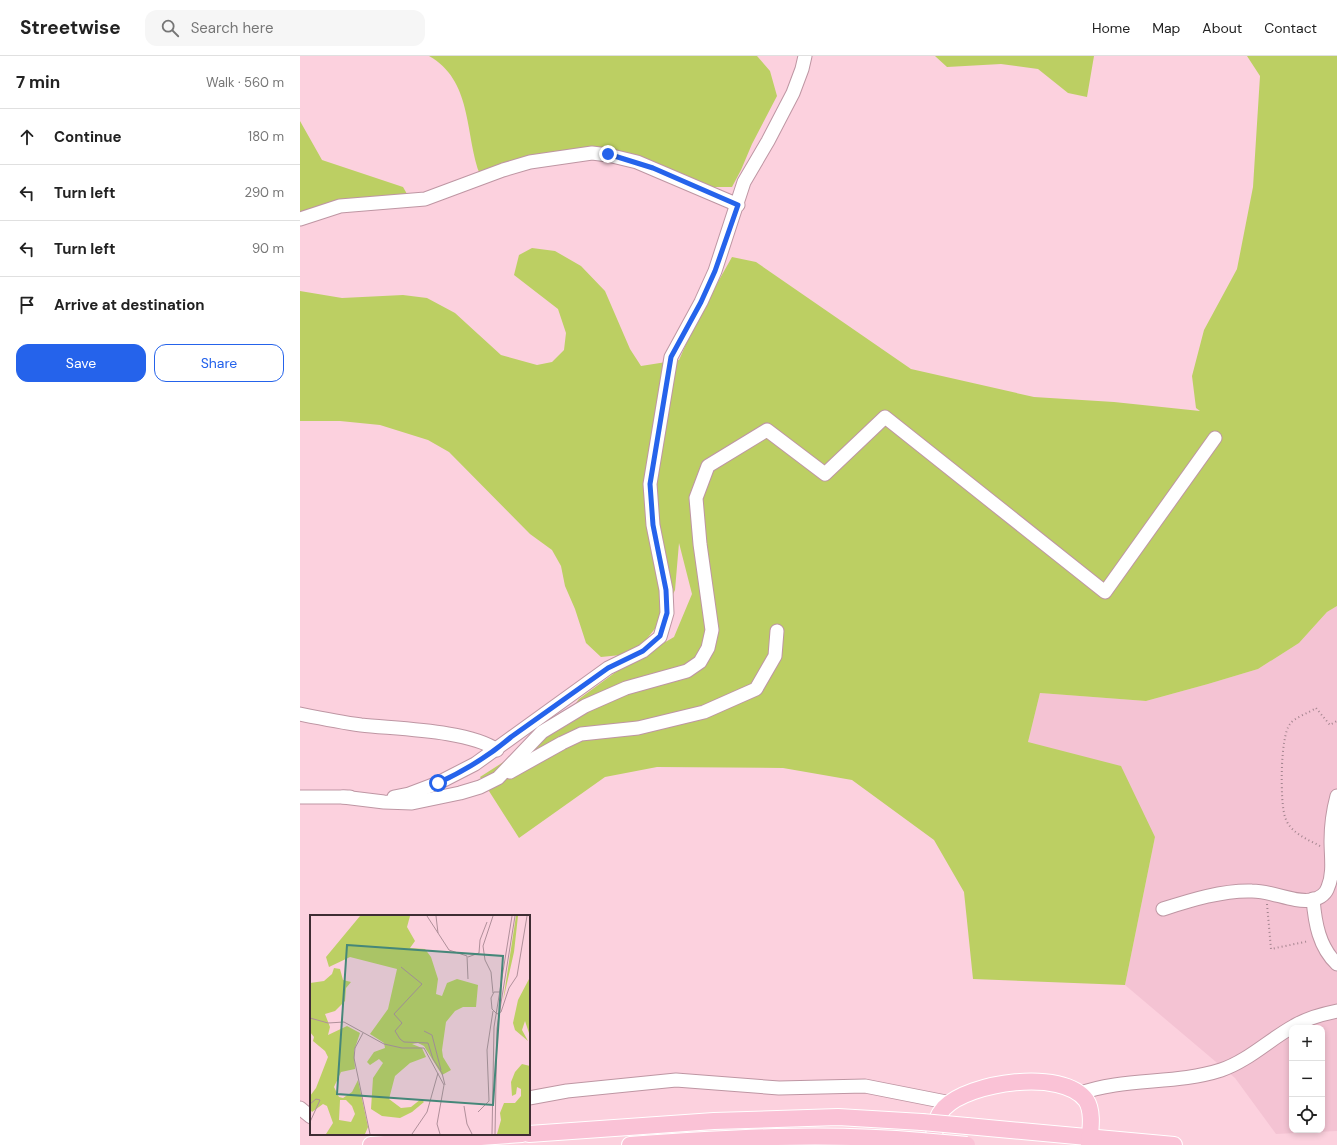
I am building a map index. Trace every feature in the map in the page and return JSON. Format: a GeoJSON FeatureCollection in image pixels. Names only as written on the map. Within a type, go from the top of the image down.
{"type":"FeatureCollection","features":[{"type":"Feature","properties":{"kind":"main road"},"geometry":{"type":"LineString","coordinates":[[928,1143],[934,1136],[936,1123],[941,1112],[951,1103],[966,1095],[988,1087],[1023,1081],[1052,1084],[1078,1094],[1083,1098],[1089,1106],[1091,1115],[1089,1141]]}},
{"type":"Feature","properties":{"kind":"main road"},"geometry":{"type":"LineString","coordinates":[[530,1134],[714,1121],[830,1117],[967,1126],[1089,1141],[1174,1145]]}},
{"type":"Feature","properties":{"kind":"main road"},"geometry":{"type":"LineString","coordinates":[[371,1145],[508,1135]]}},
{"type":"Feature","properties":{"kind":"main road"},"geometry":{"type":"LineString","coordinates":[[630,1145],[715,1139],[838,1135],[968,1145]]}},
{"type":"Feature","properties":{"kind":"street"},"geometry":{"type":"LineString","coordinates":[[300,797],[388,798],[409,794],[452,776],[497,750],[511,737],[608,668],[643,651],[660,636],[667,613],[666,590],[653,525],[650,484],[671,357],[701,302],[715,271],[738,205],[744,182],[768,141],[793,93],[802,69],[804,56]]}},
{"type":"Feature","properties":{"kind":"street"},"geometry":{"type":"LineString","coordinates":[[300,219],[340,206],[424,199],[503,170],[530,162],[592,153],[608,154],[637,162],[738,205]]}},
{"type":"Feature","properties":{"kind":"street"},"geometry":{"type":"LineString","coordinates":[[498,778],[542,732],[585,706],[626,688],[687,671],[700,662],[708,648],[712,630],[700,544],[696,498],[708,466],[767,430],[825,474],[885,417],[1105,592],[1214,438]]}},
{"type":"Feature","properties":{"kind":"street"},"geometry":{"type":"LineString","coordinates":[[343,797],[384,802],[412,803],[460,793],[498,778],[581,734],[638,728],[704,712],[756,689],[775,656],[777,630]]}},
{"type":"Feature","properties":{"kind":"street"},"geometry":{"type":"LineString","coordinates":[[300,714],[361,725],[444,734],[475,740],[497,750]]}},
{"type":"Feature","properties":{"kind":"street"},"geometry":{"type":"LineString","coordinates":[[1163,909],[1229,893],[1252,891],[1266,892],[1289,899],[1313,900],[1322,896],[1329,885],[1332,827],[1337,796]]}},
{"type":"Feature","properties":{"kind":"street"},"geometry":{"type":"LineString","coordinates":[[1313,900],[1316,925],[1320,939],[1328,954],[1337,964]]}},
{"type":"Feature","properties":{"kind":"street"},"geometry":{"type":"LineString","coordinates":[[1078,1094],[1111,1084],[1183,1078],[1220,1071],[1236,1063],[1294,1025],[1337,1011]]}},
{"type":"Feature","properties":{"kind":"street"},"geometry":{"type":"LineString","coordinates":[[530,1098],[567,1091],[681,1080],[779,1088],[865,1086],[951,1103]]}},
{"type":"Feature","properties":{"kind":"street"},"geometry":{"type":"LineString","coordinates":[[300,1108],[310,1115]]}},
{"type":"Feature","properties":{"kind":"path"},"geometry":{"type":"LineString","coordinates":[[1331,852],[1298,835],[1285,818],[1282,768],[1283,741],[1290,724],[1316,708],[1330,725],[1337,721]]}},
{"type":"Feature","properties":{"kind":"path"},"geometry":{"type":"LineString","coordinates":[[1266,892],[1270,949],[1320,939]]}},
{"type":"Feature","properties":{"kind":"shaded area"},"geometry":{"type":"Polygon","coordinates":[[[1337,606],[1337,1131],[1325,1132],[1325,1025],[1289,1025],[1289,1133],[1296,1133],[1276,1134],[1235,1078],[1125,985],[1155,837],[1028,742],[1040,693],[1146,701],[1258,669],[1299,643],[1327,612],[1337,606]]]}},
{"type":"Feature","properties":{"kind":"green space"},"geometry":{"type":"Polygon","coordinates":[[[429,56],[757,56],[770,71],[777,96],[732,187],[710,187],[603,152],[479,172],[465,108],[460,93],[453,79],[443,66],[429,56]]]}},
{"type":"Feature","properties":{"kind":"green space"},"geometry":{"type":"Polygon","coordinates":[[[935,56],[1094,56],[1087,97],[1068,93],[1038,69],[1001,64],[947,67],[935,56]]]}},
{"type":"Feature","properties":{"kind":"green space"},"geometry":{"type":"Polygon","coordinates":[[[1247,56],[1337,56],[1337,606],[1327,612],[1299,643],[1258,669],[1208,684],[1146,701],[1040,693],[1028,742],[1121,766],[1155,837],[1125,985],[973,979],[964,892],[934,840],[852,780],[783,768],[657,767],[605,777],[519,838],[480,777],[558,727],[579,699],[624,666],[674,637],[692,594],[679,543],[675,590],[658,625],[641,646],[621,655],[601,657],[586,643],[575,609],[565,586],[561,566],[552,550],[530,534],[449,452],[428,440],[380,425],[340,421],[300,421],[300,291],[342,298],[403,295],[427,298],[455,313],[501,355],[537,365],[552,362],[564,350],[566,333],[558,309],[514,275],[519,255],[532,248],[555,251],[581,266],[605,291],[630,349],[641,366],[679,360],[697,319],[732,257],[756,262],[911,369],[1034,397],[1114,402],[1200,411],[1196,408],[1192,376],[1204,330],[1237,269],[1253,187],[1260,76],[1247,56]]]}},
{"type":"Feature","properties":{"kind":"green space"},"geometry":{"type":"Polygon","coordinates":[[[300,121],[322,160],[403,187],[407,194],[300,213],[300,121]]]}},
{"type":"Feature","properties":{"kind":"route"},"geometry":{"type":"LineString","coordinates":[[438,783],[475,764],[497,750],[511,737],[608,668],[643,651],[655,642],[660,636],[663,628],[667,613],[666,590],[661,558],[653,525],[650,484],[671,357],[676,345],[701,302],[715,271],[738,205],[653,168],[608,154]]}}]}
